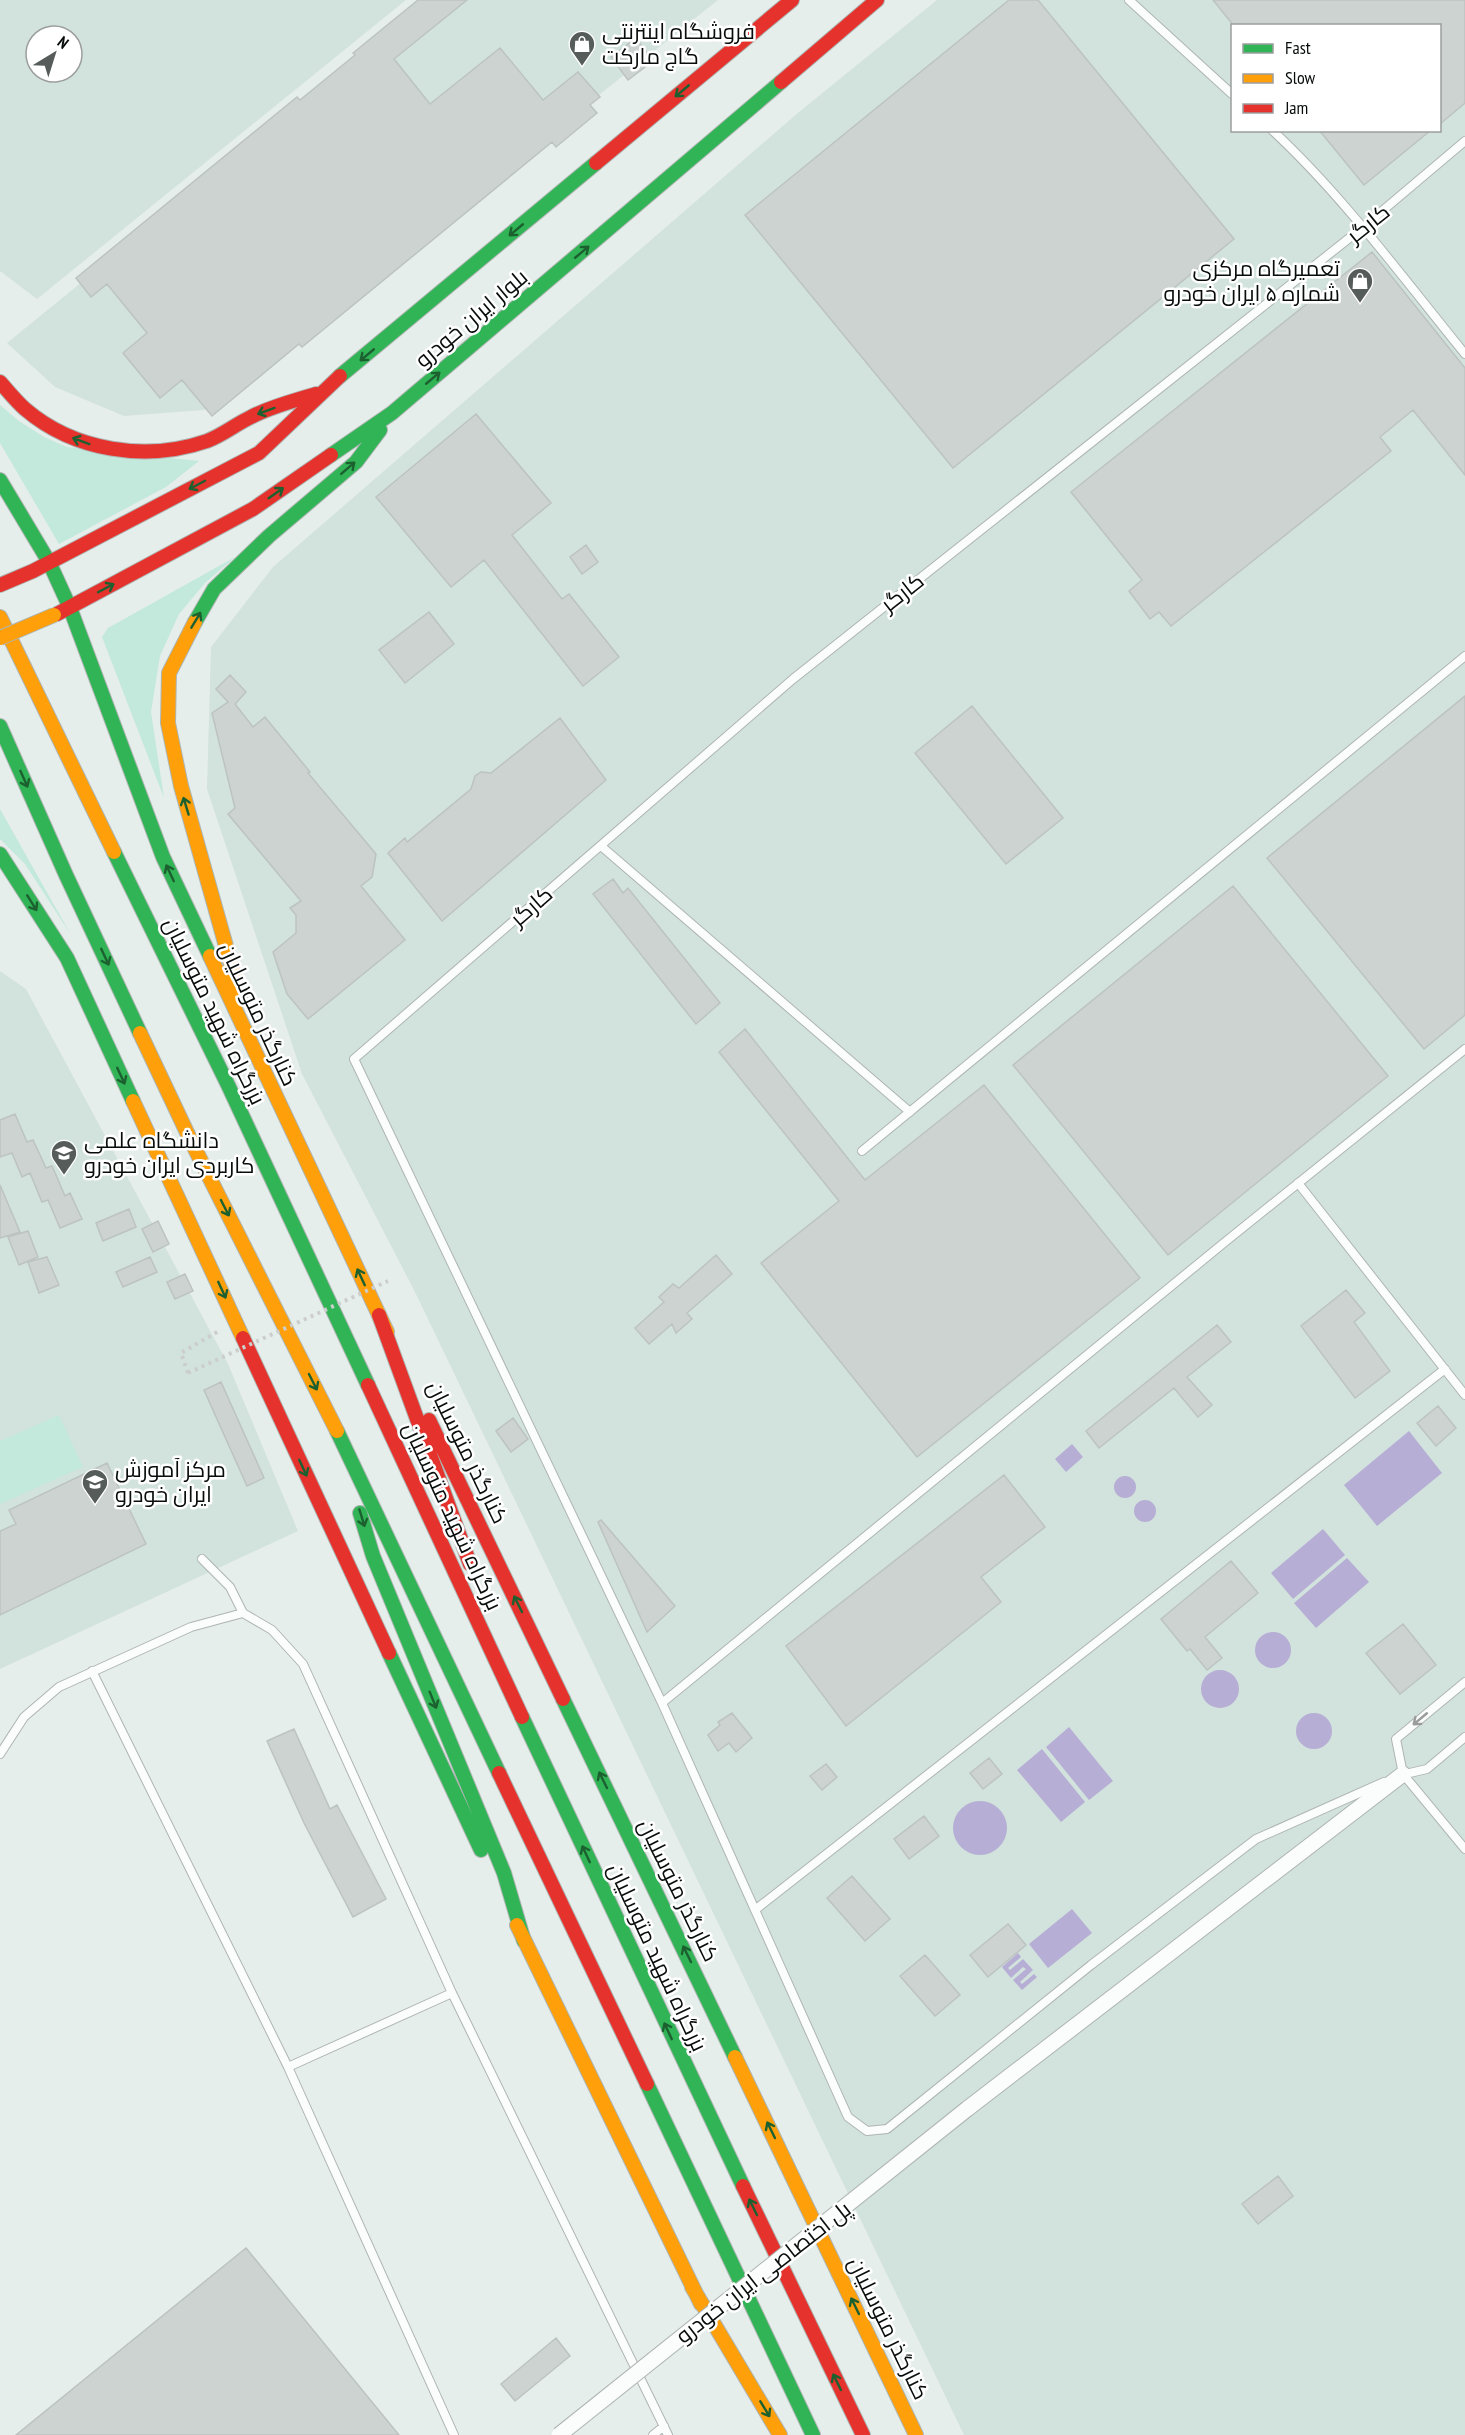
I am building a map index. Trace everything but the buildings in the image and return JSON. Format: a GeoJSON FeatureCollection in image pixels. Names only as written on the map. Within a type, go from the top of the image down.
{"type":"FeatureCollection","features":[{"type":"Feature","properties":{"kind":"main road","name":"بلوار ایران خودرو"},"geometry":{"type":"LineString","coordinates":[[0,585],[33,571],[259,453],[321,392],[792,0]]}},
{"type":"Feature","properties":{"kind":"main road","name":"بلوار ایران خودرو"},"geometry":{"type":"LineString","coordinates":[[0,638],[70,608],[253,509],[392,413],[877,0]]}},
{"type":"Feature","properties":{"kind":"main road"},"geometry":{"type":"LineString","coordinates":[[0,382],[27,411],[68,436],[99,448],[125,452],[160,451],[207,440],[259,413],[321,392]]}},
{"type":"Feature","properties":{"kind":"main road"},"geometry":{"type":"LineString","coordinates":[[259,1065],[180,786],[168,723],[169,673],[187,635],[214,589],[269,536],[356,462],[392,413]]}},
{"type":"Feature","properties":{"kind":"main road","name":"کنارگذر متوسلیان"},"geometry":{"type":"LineString","coordinates":[[0,480],[50,562],[70,608],[163,857],[259,1065],[916,2435]]}},
{"type":"Feature","properties":{"kind":"main road","name":"بزرگراه شهید متوسلیان"},"geometry":{"type":"LineString","coordinates":[[0,617],[228,1085],[667,2028],[862,2435]]}},
{"type":"Feature","properties":{"kind":"main road"},"geometry":{"type":"LineString","coordinates":[[0,726],[66,875],[191,1141],[333,1422],[813,2435]]}},
{"type":"Feature","properties":{"kind":"main road"},"geometry":{"type":"LineString","coordinates":[[0,854],[67,958],[237,1321],[428,1739],[764,2435]]}},
{"type":"Feature","properties":{"kind":"main road"},"geometry":{"type":"LineString","coordinates":[[379,1315],[473,1572]]}},
{"type":"Feature","properties":{"kind":"main road"},"geometry":{"type":"LineString","coordinates":[[333,1422],[373,1556],[504,1873],[524,1941]]}},
{"type":"Feature","properties":{"kind":"main road"},"geometry":{"type":"LineString","coordinates":[[486,1606],[539,1751]]}},
{"type":"Feature","properties":{"kind":"main road"},"geometry":{"type":"LineString","coordinates":[[692,2287],[780,2435]]}},
{"type":"Feature","properties":{"kind":"street","name":"پل اختصاصی ایران خودرو"},"geometry":{"type":"LineString","coordinates":[[559,2435],[967,2109],[1403,1774]]}},
{"type":"Feature","properties":{"kind":"lane"},"geometry":{"type":"LineString","coordinates":[[1129,0],[1231,92]]}},
{"type":"Feature","properties":{"kind":"lane"},"geometry":{"type":"LineString","coordinates":[[1274,132],[1362,228],[1465,354]]}},
{"type":"Feature","properties":{"kind":"lane","name":"کارگر"},"geometry":{"type":"LineString","coordinates":[[662,1703],[354,1059],[793,679],[1362,228],[1465,141]]}},
{"type":"Feature","properties":{"kind":"lane"},"geometry":{"type":"LineString","coordinates":[[862,1151],[1465,656]]}},
{"type":"Feature","properties":{"kind":"lane"},"geometry":{"type":"LineString","coordinates":[[601,846],[910,1112]]}},
{"type":"Feature","properties":{"kind":"lane"},"geometry":{"type":"LineString","coordinates":[[1465,1049],[662,1703],[848,2116],[867,2131],[887,2129],[1091,1965],[1256,1839],[1403,1774],[1427,1769],[1465,1737]]}},
{"type":"Feature","properties":{"kind":"lane"},"geometry":{"type":"LineString","coordinates":[[1298,1183],[1465,1395]]}},
{"type":"Feature","properties":{"kind":"lane"},"geometry":{"type":"LineString","coordinates":[[755,1910],[1445,1369]]}},
{"type":"Feature","properties":{"kind":"lane"},"geometry":{"type":"LineString","coordinates":[[202,1559],[230,1587],[243,1613],[272,1630],[303,1664],[452,1994],[668,2435]]}},
{"type":"Feature","properties":{"kind":"lane"},"geometry":{"type":"LineString","coordinates":[[0,1754],[24,1717],[59,1687],[191,1627],[243,1613]]}},
{"type":"Feature","properties":{"kind":"lane"},"geometry":{"type":"LineString","coordinates":[[92,1671],[288,2067],[454,2435]]}},
{"type":"Feature","properties":{"kind":"lane"},"geometry":{"type":"LineString","coordinates":[[1465,1682],[1396,1739],[1403,1774],[1465,1849]]}},
{"type":"Feature","properties":{"kind":"lane"},"geometry":{"type":"LineString","coordinates":[[288,2067],[452,1994]]}},
{"type":"Feature","properties":{"kind":"lane"},"geometry":{"type":"LineString","coordinates":[[653,2435],[664,2426]]}},
{"type":"Feature","properties":{"kind":"path"},"geometry":{"type":"LineString","coordinates":[[237,1321],[181,1353],[188,1373],[388,1281]]}},
{"type":"Feature","properties":{"kind":"shaded area"},"geometry":{"type":"Polygon","coordinates":[[[0,0],[406,0],[37,299],[0,271],[0,0]]]}},
{"type":"Feature","properties":{"kind":"shaded area"},"geometry":{"type":"Polygon","coordinates":[[[428,0],[718,0],[204,410],[124,416],[55,387],[7,343],[428,0]]]}},
{"type":"Feature","properties":{"kind":"shaded area"},"geometry":{"type":"Polygon","coordinates":[[[937,0],[1465,0],[1465,2435],[964,2435],[414,1290],[302,1074],[207,789],[211,647],[273,567],[799,112],[937,0]]]}},
{"type":"Feature","properties":{"kind":"shaded area","name":"دانشگاه علمی کاربردی ایران خودرو"},"geometry":{"type":"Polygon","coordinates":[[[0,971],[26,989],[228,1364],[298,1531],[0,1669],[0,971]]]}},
{"type":"Feature","properties":{"kind":"shaded area"},"geometry":{"type":"Polygon","coordinates":[[[1409,1431],[1442,1473],[1377,1526],[1344,1485],[1409,1431]]]}},
{"type":"Feature","properties":{"kind":"shaded area"},"geometry":{"type":"Polygon","coordinates":[[[1072,1444],[1083,1457],[1066,1472],[1055,1459],[1072,1444]]]}},
{"type":"Feature","properties":{"kind":"shaded area"},"geometry":{"type":"Polygon","coordinates":[[[1125,1476],[1133,1479],[1136,1487],[1133,1495],[1125,1498],[1117,1495],[1114,1487],[1117,1479],[1125,1476]]]}},
{"type":"Feature","properties":{"kind":"shaded area"},"geometry":{"type":"Polygon","coordinates":[[[1145,1500],[1155,1507],[1156,1511],[1149,1521],[1145,1522],[1135,1515],[1134,1511],[1141,1501],[1145,1500]]]}},
{"type":"Feature","properties":{"kind":"shaded area"},"geometry":{"type":"Polygon","coordinates":[[[1323,1529],[1345,1555],[1293,1599],[1271,1573],[1323,1529]]]}},
{"type":"Feature","properties":{"kind":"shaded area"},"geometry":{"type":"Polygon","coordinates":[[[1347,1558],[1369,1582],[1316,1628],[1294,1603],[1347,1558]]]}},
{"type":"Feature","properties":{"kind":"shaded area"},"geometry":{"type":"Polygon","coordinates":[[[1273,1632],[1286,1637],[1291,1650],[1286,1663],[1273,1668],[1260,1663],[1255,1650],[1260,1637],[1273,1632]]]}},
{"type":"Feature","properties":{"kind":"shaded area"},"geometry":{"type":"Polygon","coordinates":[[[1220,1670],[1234,1675],[1239,1689],[1234,1703],[1220,1708],[1206,1703],[1201,1689],[1206,1675],[1220,1670]]]}},
{"type":"Feature","properties":{"kind":"shaded area"},"geometry":{"type":"Polygon","coordinates":[[[1314,1713],[1327,1718],[1332,1731],[1327,1744],[1314,1749],[1301,1744],[1296,1731],[1301,1718],[1314,1713]]]}},
{"type":"Feature","properties":{"kind":"shaded area"},"geometry":{"type":"Polygon","coordinates":[[[1069,1727],[1113,1781],[1089,1800],[1046,1747],[1069,1727]]]}},
{"type":"Feature","properties":{"kind":"shaded area"},"geometry":{"type":"Polygon","coordinates":[[[1042,1749],[1085,1802],[1061,1822],[1017,1770],[1042,1749]]]}},
{"type":"Feature","properties":{"kind":"shaded area"},"geometry":{"type":"Polygon","coordinates":[[[975,1801],[985,1801],[995,1805],[1003,1813],[1007,1828],[1003,1843],[995,1851],[985,1855],[975,1855],[965,1851],[957,1843],[953,1833],[953,1823],[957,1813],[965,1805],[975,1801]]]}},
{"type":"Feature","properties":{"kind":"shaded area"},"geometry":{"type":"Polygon","coordinates":[[[1072,1909],[1092,1933],[1048,1968],[1029,1944],[1072,1909]]]}},
{"type":"Feature","properties":{"kind":"shaded area"},"geometry":{"type":"Polygon","coordinates":[[[1018,1953],[1021,1957],[1008,1968],[1010,1970],[1023,1959],[1033,1970],[1020,1982],[1022,1984],[1034,1974],[1037,1977],[1022,1990],[1013,1980],[1026,1969],[1023,1967],[1011,1978],[1002,1967],[1018,1953]]]}},
{"type":"Feature","properties":{"kind":"green space"},"geometry":{"type":"Polygon","coordinates":[[[0,405],[44,437],[67,447],[199,461],[166,487],[59,544],[0,443],[0,405]]]}},
{"type":"Feature","properties":{"kind":"green space"},"geometry":{"type":"Polygon","coordinates":[[[235,557],[205,583],[179,614],[160,656],[151,712],[164,798],[102,637],[108,628],[235,557]]]}},
{"type":"Feature","properties":{"kind":"green space"},"geometry":{"type":"Polygon","coordinates":[[[0,809],[71,935],[25,864],[0,839],[0,809]]]}},
{"type":"Feature","properties":{"kind":"green space"},"geometry":{"type":"Polygon","coordinates":[[[59,1415],[83,1467],[0,1504],[0,1441],[59,1415]]]}},
{"type":"Feature","properties":{"kind":"traffic: fast"},"geometry":{"type":"LineString","coordinates":[[331,455],[392,413],[781,82]]}},
{"type":"Feature","properties":{"kind":"traffic: fast"},"geometry":{"type":"LineString","coordinates":[[340,376],[596,163]]}},
{"type":"Feature","properties":{"kind":"traffic: fast"},"geometry":{"type":"LineString","coordinates":[[195,622],[214,589],[269,536],[356,462],[380,430]]}},
{"type":"Feature","properties":{"kind":"traffic: fast"},"geometry":{"type":"LineString","coordinates":[[0,480],[49,562],[70,608],[163,857],[210,956]]}},
{"type":"Feature","properties":{"kind":"traffic: fast"},"geometry":{"type":"LineString","coordinates":[[0,726],[140,1033]]}},
{"type":"Feature","properties":{"kind":"traffic: fast"},"geometry":{"type":"LineString","coordinates":[[114,852],[228,1085],[368,1385]]}},
{"type":"Feature","properties":{"kind":"traffic: fast"},"geometry":{"type":"LineString","coordinates":[[0,854],[67,958],[133,1101]]}},
{"type":"Feature","properties":{"kind":"traffic: fast"},"geometry":{"type":"LineString","coordinates":[[337,1431],[499,1773]]}},
{"type":"Feature","properties":{"kind":"traffic: fast"},"geometry":{"type":"LineString","coordinates":[[360,1513],[373,1556],[504,1873],[524,1941]]}},
{"type":"Feature","properties":{"kind":"traffic: fast"},"geometry":{"type":"LineString","coordinates":[[389,1653],[481,1850]]}},
{"type":"Feature","properties":{"kind":"traffic: fast"},"geometry":{"type":"LineString","coordinates":[[563,1699],[735,2057]]}},
{"type":"Feature","properties":{"kind":"traffic: fast"},"geometry":{"type":"LineString","coordinates":[[522,1717],[743,2186]]}},
{"type":"Feature","properties":{"kind":"traffic: fast"},"geometry":{"type":"LineString","coordinates":[[647,2084],[813,2435]]}},
{"type":"Feature","properties":{"kind":"traffic: slow"},"geometry":{"type":"LineString","coordinates":[[0,638],[54,615]]}},
{"type":"Feature","properties":{"kind":"traffic: slow"},"geometry":{"type":"LineString","coordinates":[[0,617],[114,852]]}},
{"type":"Feature","properties":{"kind":"traffic: slow"},"geometry":{"type":"LineString","coordinates":[[195,622],[169,673],[168,723],[181,786],[240,996]]}},
{"type":"Feature","properties":{"kind":"traffic: slow"},"geometry":{"type":"LineString","coordinates":[[210,956],[387,1332]]}},
{"type":"Feature","properties":{"kind":"traffic: slow"},"geometry":{"type":"LineString","coordinates":[[140,1033],[191,1141],[337,1431]]}},
{"type":"Feature","properties":{"kind":"traffic: slow"},"geometry":{"type":"LineString","coordinates":[[133,1101],[243,1338]]}},
{"type":"Feature","properties":{"kind":"traffic: slow"},"geometry":{"type":"LineString","coordinates":[[517,1925],[701,2304]]}},
{"type":"Feature","properties":{"kind":"traffic: slow"},"geometry":{"type":"LineString","coordinates":[[735,2057],[916,2435]]}},
{"type":"Feature","properties":{"kind":"traffic: slow"},"geometry":{"type":"LineString","coordinates":[[692,2287],[780,2435]]}},
{"type":"Feature","properties":{"kind":"traffic: jam"},"geometry":{"type":"LineString","coordinates":[[596,163],[792,0]]}},
{"type":"Feature","properties":{"kind":"traffic: jam"},"geometry":{"type":"LineString","coordinates":[[781,82],[877,0]]}},
{"type":"Feature","properties":{"kind":"traffic: jam"},"geometry":{"type":"LineString","coordinates":[[0,585],[33,571],[259,453],[340,376]]}},
{"type":"Feature","properties":{"kind":"traffic: jam"},"geometry":{"type":"LineString","coordinates":[[0,382],[25,409],[66,435],[112,449],[136,451],[160,451],[207,441],[259,413],[316,394]]}},
{"type":"Feature","properties":{"kind":"traffic: jam"},"geometry":{"type":"LineString","coordinates":[[57,614],[253,509],[331,455]]}},
{"type":"Feature","properties":{"kind":"traffic: jam"},"geometry":{"type":"LineString","coordinates":[[379,1315],[470,1564]]}},
{"type":"Feature","properties":{"kind":"traffic: jam"},"geometry":{"type":"LineString","coordinates":[[243,1338],[389,1653]]}},
{"type":"Feature","properties":{"kind":"traffic: jam"},"geometry":{"type":"LineString","coordinates":[[368,1385],[522,1717]]}},
{"type":"Feature","properties":{"kind":"traffic: jam"},"geometry":{"type":"LineString","coordinates":[[429,1420],[563,1699]]}},
{"type":"Feature","properties":{"kind":"traffic: jam"},"geometry":{"type":"LineString","coordinates":[[499,1773],[647,2084]]}},
{"type":"Feature","properties":{"kind":"traffic: jam"},"geometry":{"type":"LineString","coordinates":[[743,2186],[863,2435]]}},
{"type":"Feature","properties":{"kind":"place","name":"فروشگاه اینترنتی گاج مارکت"},"geometry":{"type":"Point","coordinates":[582,67]}},
{"type":"Feature","properties":{"kind":"place","name":"تعمیرگاه مرکزی شماره ۵ ایران خودرو"},"geometry":{"type":"Point","coordinates":[1360,304]}},
{"type":"Feature","properties":{"kind":"place","name":"دانشگاه علمی کاربردی ایران خودرو"},"geometry":{"type":"Point","coordinates":[64,1176]}},
{"type":"Feature","properties":{"kind":"place","name":"مرکز آموزش ایران خودرو"},"geometry":{"type":"Point","coordinates":[95,1505]}}]}
